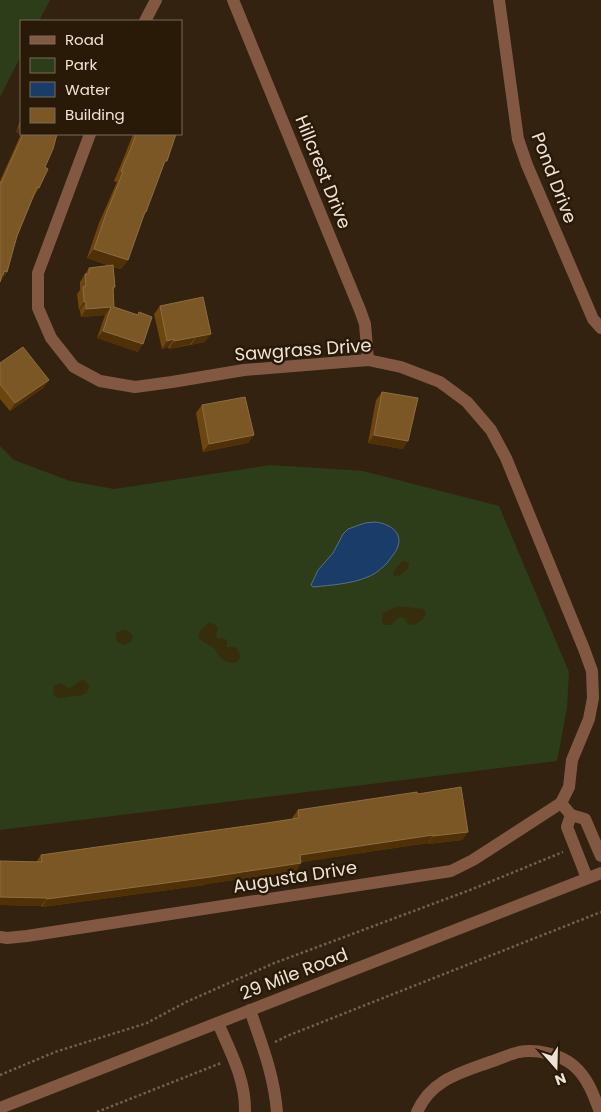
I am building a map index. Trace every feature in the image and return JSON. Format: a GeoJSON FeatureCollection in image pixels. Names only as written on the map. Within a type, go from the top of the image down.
{"type":"FeatureCollection","features":[{"type":"Feature","properties":{"kind":"street"},"geometry":{"type":"LineString","coordinates":[[145,20],[156,0]]}},
{"type":"Feature","properties":{"kind":"street","name":"Hillcrest Drive"},"geometry":{"type":"LineString","coordinates":[[233,0],[360,310],[365,324],[368,360]]}},
{"type":"Feature","properties":{"kind":"street","name":"Pond Drive"},"geometry":{"type":"LineString","coordinates":[[499,0],[518,139],[527,165],[592,319],[601,328]]}},
{"type":"Feature","properties":{"kind":"street","name":"Sawgrass Drive"},"geometry":{"type":"LineString","coordinates":[[90,135],[38,273],[38,308],[51,338],[74,367],[100,381],[135,387],[244,370],[368,360],[401,367],[440,382],[467,402],[491,430],[506,458],[592,671],[593,698],[589,719],[572,760],[569,787],[561,803]]}},
{"type":"Feature","properties":{"kind":"street"},"geometry":{"type":"LineString","coordinates":[[561,803],[571,815],[585,819],[601,856]]}},
{"type":"Feature","properties":{"kind":"street","name":"Augusta Drive"},"geometry":{"type":"LineString","coordinates":[[0,937],[27,936],[451,871],[473,860],[561,803]]}},
{"type":"Feature","properties":{"kind":"street"},"geometry":{"type":"LineString","coordinates":[[571,815],[567,827],[587,878]]}},
{"type":"Feature","properties":{"kind":"street","name":"29 Mile Road"},"geometry":{"type":"LineString","coordinates":[[0,1108],[601,873]]}},
{"type":"Feature","properties":{"kind":"street"},"geometry":{"type":"LineString","coordinates":[[250,1010],[269,1064],[276,1096],[277,1112]]}},
{"type":"Feature","properties":{"kind":"street"},"geometry":{"type":"LineString","coordinates":[[218,1023],[239,1074],[244,1091],[245,1112]]}},
{"type":"Feature","properties":{"kind":"street"},"geometry":{"type":"LineString","coordinates":[[416,1112],[426,1096],[445,1079],[519,1052],[548,1053],[573,1065],[591,1088],[600,1112]]}},
{"type":"Feature","properties":{"kind":"path"},"geometry":{"type":"LineString","coordinates":[[0,1075],[55,1052],[147,1023],[186,1002],[272,964],[470,890],[575,847]]}},
{"type":"Feature","properties":{"kind":"path"},"geometry":{"type":"LineString","coordinates":[[263,1047],[601,912]]}},
{"type":"Feature","properties":{"kind":"path"},"geometry":{"type":"LineString","coordinates":[[97,1112],[233,1059]]}},
{"type":"Feature","properties":{"kind":"green space"},"geometry":{"type":"Polygon","coordinates":[[[0,0],[50,0],[40,20],[20,20],[20,58],[0,97],[0,0]]]}},
{"type":"Feature","properties":{"kind":"green space"},"geometry":{"type":"Polygon","coordinates":[[[0,446],[14,460],[70,481],[114,489],[271,465],[363,471],[499,506],[569,672],[567,708],[557,761],[0,830],[0,446]]]}},
{"type":"Feature","properties":{"kind":"sand"},"geometry":{"type":"Polygon","coordinates":[[[402,561],[409,563],[408,568],[399,576],[394,576],[394,571],[402,561]]]}},
{"type":"Feature","properties":{"kind":"sand"},"geometry":{"type":"Polygon","coordinates":[[[397,606],[424,609],[426,614],[422,620],[414,625],[408,624],[404,618],[398,618],[391,625],[384,625],[382,621],[383,613],[397,606]]]}},
{"type":"Feature","properties":{"kind":"sand"},"geometry":{"type":"Polygon","coordinates":[[[209,623],[214,624],[218,628],[217,638],[225,639],[227,647],[234,647],[238,650],[240,658],[237,662],[231,663],[223,660],[213,647],[200,639],[200,631],[209,623]]]}},
{"type":"Feature","properties":{"kind":"sand"},"geometry":{"type":"Polygon","coordinates":[[[124,630],[130,632],[133,637],[131,642],[124,645],[118,642],[116,635],[117,632],[124,630]]]}},
{"type":"Feature","properties":{"kind":"sand"},"geometry":{"type":"Polygon","coordinates":[[[83,680],[89,686],[87,693],[60,698],[55,696],[53,692],[54,686],[57,684],[69,688],[83,680]]]}},
{"type":"Feature","properties":{"kind":"water"},"geometry":{"type":"Polygon","coordinates":[[[375,522],[389,526],[398,536],[397,548],[388,562],[375,573],[363,579],[342,584],[313,587],[311,585],[318,570],[333,553],[343,534],[348,529],[365,523],[375,522]]]}},
{"type":"Feature","properties":{"kind":"building"},"geometry":{"type":"Polygon","coordinates":[[[23,135],[57,135],[45,167],[48,169],[39,188],[37,187],[17,236],[7,272],[4,271],[0,282],[0,182],[23,135]]]}},
{"type":"Feature","properties":{"kind":"building"},"geometry":{"type":"Polygon","coordinates":[[[136,135],[176,135],[128,260],[94,249],[136,135]]]}},
{"type":"Feature","properties":{"kind":"building"},"geometry":{"type":"Polygon","coordinates":[[[113,265],[114,307],[138,315],[139,312],[152,317],[143,344],[103,331],[111,307],[86,309],[83,287],[86,286],[85,274],[89,274],[89,268],[113,265]]]}},
{"type":"Feature","properties":{"kind":"building"},"geometry":{"type":"Polygon","coordinates":[[[203,297],[211,334],[167,341],[160,306],[203,297]]]}},
{"type":"Feature","properties":{"kind":"building"},"geometry":{"type":"Polygon","coordinates":[[[23,347],[49,380],[15,403],[0,384],[0,363],[23,347]]]}},
{"type":"Feature","properties":{"kind":"building"},"geometry":{"type":"Polygon","coordinates":[[[382,392],[418,398],[408,441],[374,435],[382,392]]]}},
{"type":"Feature","properties":{"kind":"building"},"geometry":{"type":"Polygon","coordinates":[[[245,397],[254,435],[209,444],[202,405],[245,397]]]}},
{"type":"Feature","properties":{"kind":"building"},"geometry":{"type":"Polygon","coordinates":[[[461,787],[468,832],[433,835],[300,855],[301,863],[210,877],[47,899],[0,897],[0,861],[42,862],[41,855],[299,818],[298,810],[461,787]]]}}]}
